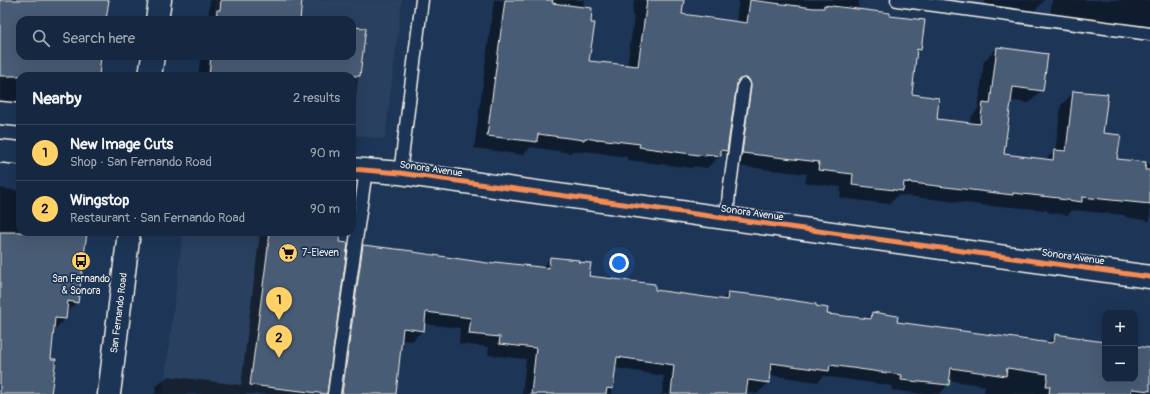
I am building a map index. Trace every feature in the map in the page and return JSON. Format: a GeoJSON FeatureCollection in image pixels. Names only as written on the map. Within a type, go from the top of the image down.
{"type":"FeatureCollection","features":[{"type":"Feature","properties":{"kind":"street"},"geometry":{"type":"LineString","coordinates":[[158,16],[160,0]]}},
{"type":"Feature","properties":{"kind":"street"},"geometry":{"type":"LineString","coordinates":[[151,72],[152,60]]}},
{"type":"Feature","properties":{"kind":"street"},"geometry":{"type":"LineString","coordinates":[[0,113],[16,115]]}},
{"type":"Feature","properties":{"kind":"street"},"geometry":{"type":"LineString","coordinates":[[0,151],[16,153]]}},
{"type":"Feature","properties":{"kind":"street","name":"Sonora Avenue"},"geometry":{"type":"LineString","coordinates":[[359,169],[400,173],[1150,277]]}},
{"type":"Feature","properties":{"kind":"street","name":"San Fernando Road"},"geometry":{"type":"LineString","coordinates":[[109,394],[129,236]]}},
{"type":"Feature","properties":{"kind":"lane"},"geometry":{"type":"LineString","coordinates":[[400,173],[422,0]]}},
{"type":"Feature","properties":{"kind":"lane"},"geometry":{"type":"LineString","coordinates":[[897,0],[1150,34]]}},
{"type":"Feature","properties":{"kind":"lane"},"geometry":{"type":"LineString","coordinates":[[727,218],[729,192],[744,85]]}},
{"type":"Feature","properties":{"kind":"lane"},"geometry":{"type":"LineString","coordinates":[[356,196],[359,169]]}},
{"type":"Feature","properties":{"kind":"lane"},"geometry":{"type":"LineString","coordinates":[[334,394],[352,236]]}},
{"type":"Feature","properties":{"kind":"shaded area"},"geometry":{"type":"Polygon","coordinates":[[[215,0],[402,0],[385,139],[356,135],[356,72],[206,72],[208,60],[356,60],[356,16],[213,16],[215,0]]]}},
{"type":"Feature","properties":{"kind":"shaded area"},"geometry":{"type":"Polygon","coordinates":[[[183,236],[337,236],[317,394],[163,394],[183,236]]]}},
{"type":"Feature","properties":{"kind":"building"},"geometry":{"type":"Polygon","coordinates":[[[0,0],[109,0],[107,16],[16,16],[16,60],[101,60],[99,72],[16,72],[16,76],[0,76],[0,0]]]}},
{"type":"Feature","properties":{"kind":"building"},"geometry":{"type":"Polygon","coordinates":[[[221,0],[302,0],[300,16],[216,16],[217,10],[220,10],[221,0]]]}},
{"type":"Feature","properties":{"kind":"building"},"geometry":{"type":"Polygon","coordinates":[[[505,0],[553,0],[552,3],[592,8],[591,23],[595,23],[589,61],[638,66],[647,0],[684,0],[682,14],[747,23],[750,0],[814,8],[824,8],[824,5],[890,13],[890,16],[925,20],[921,50],[917,49],[912,94],[939,98],[937,119],[980,124],[983,103],[990,104],[997,47],[1048,54],[1043,91],[1013,87],[1004,154],[1053,160],[1054,150],[1066,151],[1073,91],[1108,94],[1103,133],[1121,135],[1117,159],[1146,162],[1145,170],[1150,170],[1150,204],[1082,197],[1082,202],[1059,198],[1013,193],[1013,195],[904,182],[903,191],[852,185],[853,174],[818,170],[819,162],[742,153],[751,86],[749,79],[745,78],[738,80],[727,151],[721,150],[721,156],[706,154],[706,156],[639,147],[640,144],[598,139],[585,138],[584,140],[538,134],[537,142],[487,136],[505,0]]]}},
{"type":"Feature","properties":{"kind":"building"},"geometry":{"type":"Polygon","coordinates":[[[356,27],[366,28],[360,76],[356,76],[356,72],[209,72],[211,60],[356,60],[356,27]]]}},
{"type":"Feature","properties":{"kind":"building"},"geometry":{"type":"Polygon","coordinates":[[[0,232],[16,232],[16,236],[86,236],[78,303],[68,301],[66,319],[55,318],[51,359],[56,359],[51,394],[0,394],[0,232]]]}},
{"type":"Feature","properties":{"kind":"building"},"geometry":{"type":"Polygon","coordinates":[[[269,236],[340,236],[339,242],[348,243],[327,394],[250,385],[269,236]]]}},
{"type":"Feature","properties":{"kind":"building"},"geometry":{"type":"Polygon","coordinates":[[[363,245],[413,251],[494,264],[495,262],[549,268],[550,257],[579,260],[578,262],[591,263],[589,276],[655,284],[655,290],[727,300],[728,292],[757,295],[816,304],[816,306],[828,308],[827,314],[871,319],[872,312],[898,316],[897,322],[1051,343],[1054,342],[1055,334],[1083,338],[1102,342],[1102,382],[1138,382],[1138,346],[1150,348],[1150,391],[1132,389],[1131,394],[1049,394],[1050,386],[1046,386],[1048,374],[1007,368],[1006,376],[951,368],[949,385],[901,380],[902,375],[830,365],[829,371],[771,363],[769,383],[748,380],[746,394],[671,394],[674,365],[617,357],[613,389],[607,388],[606,394],[531,394],[536,348],[499,344],[500,337],[469,334],[471,318],[426,312],[424,331],[403,328],[396,394],[342,394],[363,245]]]}},
{"type":"Feature","properties":{"kind":"cycle path"},"geometry":{"type":"LineString","coordinates":[[356,169],[400,173],[1150,277]]}},
{"type":"Feature","properties":{"kind":"place","name":"7-Eleven"},"geometry":{"type":"Point","coordinates":[288,253]}},
{"type":"Feature","properties":{"kind":"place","name":"San Fernando & Sonora"},"geometry":{"type":"Point","coordinates":[81,261]}},
{"type":"Feature","properties":{"kind":"place","name":"New Image Cuts"},"geometry":{"type":"Point","coordinates":[279,320]}},
{"type":"Feature","properties":{"kind":"place","name":"Wingstop"},"geometry":{"type":"Point","coordinates":[279,358]}}]}
